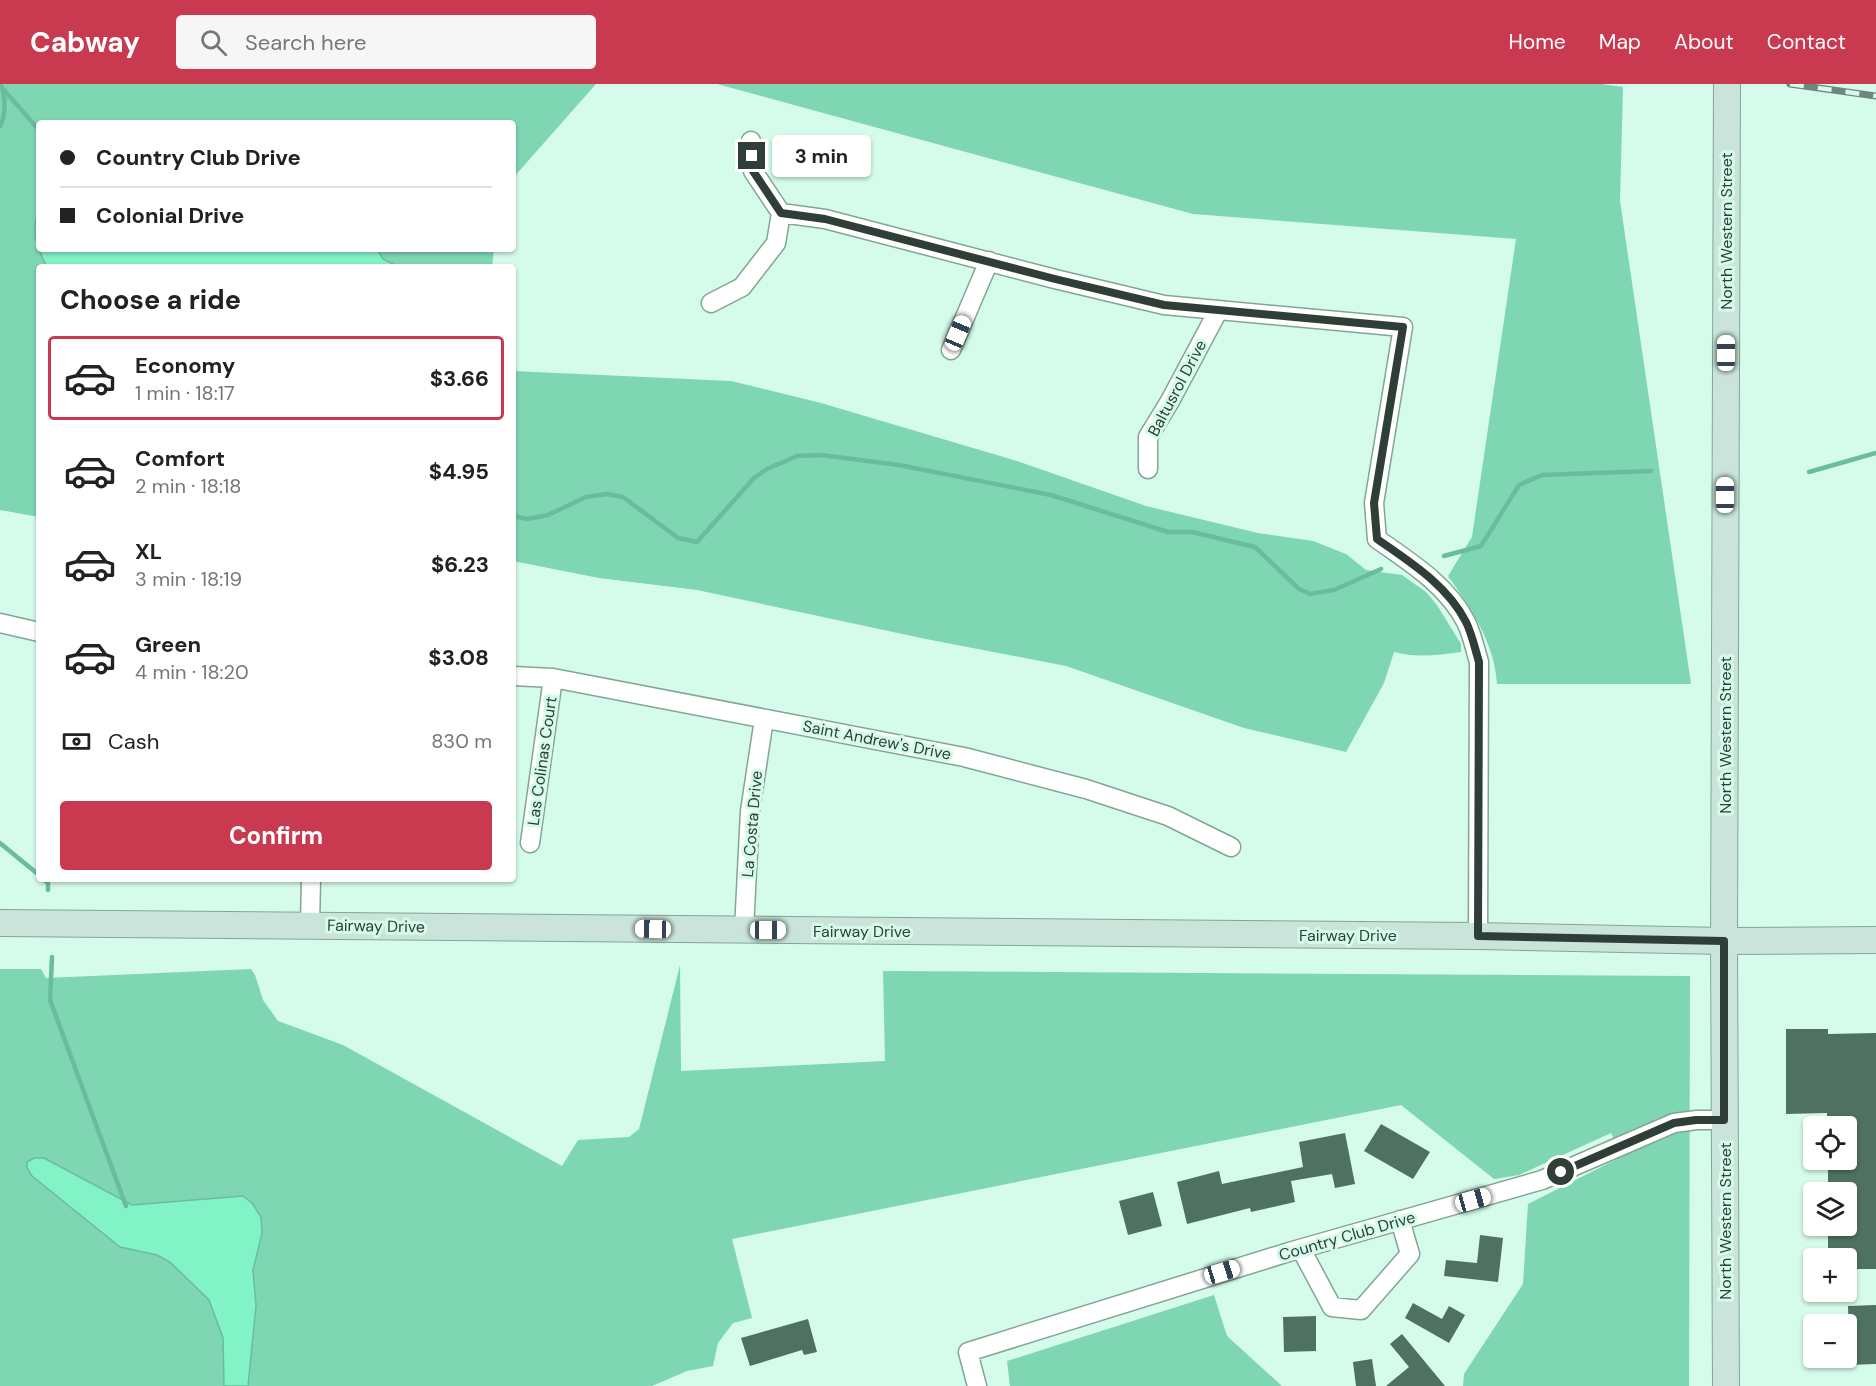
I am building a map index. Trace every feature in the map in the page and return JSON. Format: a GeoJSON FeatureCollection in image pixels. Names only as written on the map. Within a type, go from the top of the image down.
{"type":"FeatureCollection","features":[{"type":"Feature","properties":{"kind":"main road","name":"North Western Street"},"geometry":{"type":"LineString","coordinates":[[1726,1386],[1724,941],[1727,84]]}},
{"type":"Feature","properties":{"kind":"main road","name":"Fairway Drive"},"geometry":{"type":"LineString","coordinates":[[0,923],[1478,936],[1724,941],[1876,940]]}},
{"type":"Feature","properties":{"kind":"street"},"geometry":{"type":"LineString","coordinates":[[711,303],[742,287],[776,243],[781,213],[753,171],[752,141]]}},
{"type":"Feature","properties":{"kind":"street"},"geometry":{"type":"LineString","coordinates":[[781,213],[825,219],[1164,305],[1403,327],[1374,503],[1377,539],[1418,567],[1447,594],[1466,621],[1479,662],[1478,936]]}},
{"type":"Feature","properties":{"kind":"street"},"geometry":{"type":"LineString","coordinates":[[951,350],[989,261]]}},
{"type":"Feature","properties":{"kind":"street","name":"Baltusrol Drive"},"geometry":{"type":"LineString","coordinates":[[1148,469],[1148,437],[1218,311]]}},
{"type":"Feature","properties":{"kind":"street"},"geometry":{"type":"LineString","coordinates":[[0,623],[36,631]]}},
{"type":"Feature","properties":{"kind":"street","name":"Saint Andrew's Drive"},"geometry":{"type":"LineString","coordinates":[[516,676],[553,678],[964,757],[1086,789],[1168,816],[1231,847]]}},
{"type":"Feature","properties":{"kind":"street","name":"Las Colinas Court"},"geometry":{"type":"LineString","coordinates":[[530,843],[553,678]]}},
{"type":"Feature","properties":{"kind":"street","name":"La Costa Drive"},"geometry":{"type":"LineString","coordinates":[[744,930],[750,811],[764,719]]}},
{"type":"Feature","properties":{"kind":"street"},"geometry":{"type":"LineString","coordinates":[[310,926],[311,882]]}},
{"type":"Feature","properties":{"kind":"street","name":"Country Club Drive"},"geometry":{"type":"LineString","coordinates":[[977,1386],[968,1352],[1301,1249],[1542,1180],[1674,1123],[1724,1120]]}},
{"type":"Feature","properties":{"kind":"street"},"geometry":{"type":"LineString","coordinates":[[1301,1249],[1332,1307],[1361,1310],[1410,1254],[1400,1221]]}},
{"type":"Feature","properties":{"kind":"shaded area"},"geometry":{"type":"Polygon","coordinates":[[[0,84],[596,84],[516,175],[516,120],[36,120],[36,252],[494,252],[492,264],[36,264],[36,516],[0,510],[0,84]]]}},
{"type":"Feature","properties":{"kind":"shaded area"},"geometry":{"type":"Polygon","coordinates":[[[717,84],[1601,84],[1623,87],[1620,201],[1691,684],[1497,684],[1487,641],[1473,614],[1448,576],[1472,537],[1516,239],[1193,214],[717,84]]]}},
{"type":"Feature","properties":{"kind":"shaded area"},"geometry":{"type":"Polygon","coordinates":[[[379,252],[383,259],[393,264],[46,264],[40,253],[379,252]]]}},
{"type":"Feature","properties":{"kind":"shaded area"},"geometry":{"type":"Polygon","coordinates":[[[516,371],[731,381],[821,403],[1017,461],[1146,506],[1258,533],[1313,541],[1346,554],[1366,570],[1402,575],[1426,592],[1437,605],[1461,644],[1461,652],[1419,655],[1394,652],[1384,683],[1346,752],[1244,728],[1066,666],[697,590],[599,578],[516,562],[516,371]]]}},
{"type":"Feature","properties":{"kind":"shaded area"},"geometry":{"type":"Polygon","coordinates":[[[680,965],[681,1071],[885,1061],[883,971],[1690,976],[1689,1386],[1463,1386],[1464,1374],[1523,1284],[1528,1204],[1617,1159],[1621,1153],[1611,1133],[1519,1175],[1494,1179],[1401,1105],[732,1239],[752,1318],[733,1323],[718,1343],[713,1366],[687,1371],[652,1386],[0,1386],[0,969],[41,969],[46,978],[251,969],[263,1000],[278,1021],[343,1045],[562,1166],[578,1140],[629,1137],[639,1129],[680,965]]]}},
{"type":"Feature","properties":{"kind":"shaded area"},"geometry":{"type":"Polygon","coordinates":[[[34,1158],[44,1158],[132,1205],[243,1196],[252,1203],[261,1217],[262,1233],[253,1270],[256,1306],[248,1386],[224,1386],[223,1338],[209,1300],[170,1262],[157,1255],[120,1247],[32,1176],[27,1168],[27,1162],[34,1158]]]}},
{"type":"Feature","properties":{"kind":"shaded area"},"geometry":{"type":"Polygon","coordinates":[[[1214,1295],[1227,1336],[1282,1386],[1010,1386],[1007,1361],[1214,1295]]]}},
{"type":"Feature","properties":{"kind":"building"},"geometry":{"type":"Polygon","coordinates":[[[1786,1029],[1828,1029],[1828,1034],[1876,1033],[1876,1269],[1857,1269],[1857,1248],[1828,1248],[1828,1236],[1857,1236],[1857,1182],[1828,1182],[1828,1170],[1857,1170],[1857,1116],[1827,1116],[1827,1113],[1786,1114],[1786,1029]]]}},
{"type":"Feature","properties":{"kind":"building"},"geometry":{"type":"Polygon","coordinates":[[[1381,1124],[1430,1152],[1413,1179],[1364,1151],[1381,1124]]]}},
{"type":"Feature","properties":{"kind":"building"},"geometry":{"type":"Polygon","coordinates":[[[1345,1133],[1355,1184],[1335,1188],[1332,1174],[1291,1181],[1295,1202],[1251,1212],[1250,1208],[1187,1224],[1177,1182],[1219,1171],[1222,1184],[1303,1167],[1299,1142],[1345,1133]]]}},
{"type":"Feature","properties":{"kind":"building"},"geometry":{"type":"Polygon","coordinates":[[[1153,1192],[1162,1226],[1128,1235],[1119,1201],[1153,1192]]]}},
{"type":"Feature","properties":{"kind":"building"},"geometry":{"type":"Polygon","coordinates":[[[1480,1235],[1503,1238],[1498,1282],[1444,1276],[1446,1260],[1477,1263],[1480,1235]]]}},
{"type":"Feature","properties":{"kind":"building"},"geometry":{"type":"Polygon","coordinates":[[[1413,1303],[1442,1319],[1449,1306],[1465,1315],[1449,1343],[1405,1318],[1413,1303]]]}},
{"type":"Feature","properties":{"kind":"building"},"geometry":{"type":"Polygon","coordinates":[[[1876,1305],[1876,1364],[1857,1365],[1857,1314],[1848,1314],[1848,1306],[1876,1305]]]}},
{"type":"Feature","properties":{"kind":"building"},"geometry":{"type":"Polygon","coordinates":[[[1316,1316],[1316,1351],[1284,1352],[1283,1317],[1316,1316]]]}},
{"type":"Feature","properties":{"kind":"building"},"geometry":{"type":"Polygon","coordinates":[[[808,1319],[817,1352],[804,1355],[802,1350],[750,1366],[741,1338],[808,1319]]]}},
{"type":"Feature","properties":{"kind":"building"},"geometry":{"type":"Polygon","coordinates":[[[1402,1334],[1445,1386],[1386,1386],[1409,1367],[1390,1344],[1402,1334]]]}},
{"type":"Feature","properties":{"kind":"building"},"geometry":{"type":"Polygon","coordinates":[[[1372,1359],[1376,1386],[1356,1386],[1353,1362],[1372,1359]]]}},
{"type":"Feature","properties":{"kind":"waterway"},"geometry":{"type":"LineString","coordinates":[[0,84],[4,105],[0,126]]}},
{"type":"Feature","properties":{"kind":"waterway"},"geometry":{"type":"LineString","coordinates":[[4,90],[36,127]]}},
{"type":"Feature","properties":{"kind":"waterway"},"geometry":{"type":"LineString","coordinates":[[1809,472],[1876,453]]}},
{"type":"Feature","properties":{"kind":"waterway"},"geometry":{"type":"LineString","coordinates":[[516,517],[527,519],[548,515],[586,497],[607,494],[623,497],[678,538],[697,542],[754,478],[767,469],[797,456],[821,455],[899,465],[1051,495],[1168,532],[1192,532],[1255,547],[1299,589],[1310,594],[1334,590],[1381,569]]}},
{"type":"Feature","properties":{"kind":"waterway"},"geometry":{"type":"LineString","coordinates":[[1444,556],[1481,546],[1519,485],[1542,475],[1651,471]]}},
{"type":"Feature","properties":{"kind":"waterway"},"geometry":{"type":"LineString","coordinates":[[0,843],[36,873]]}},
{"type":"Feature","properties":{"kind":"waterway"},"geometry":{"type":"LineString","coordinates":[[47,882],[48,890]]}},
{"type":"Feature","properties":{"kind":"waterway"},"geometry":{"type":"LineString","coordinates":[[52,957],[50,1000],[126,1206]]}},
{"type":"Feature","properties":{"kind":"railway"},"geometry":{"type":"LineString","coordinates":[[1790,84],[1876,96]]}},
{"type":"Feature","properties":{"kind":"route"},"geometry":{"type":"LineString","coordinates":[[752,156],[753,171],[781,213],[825,219],[1164,305],[1403,327],[1374,503],[1377,539],[1418,567],[1447,594],[1466,621],[1479,662],[1478,936],[1724,941],[1724,1120],[1674,1123],[1561,1172]]}}]}
